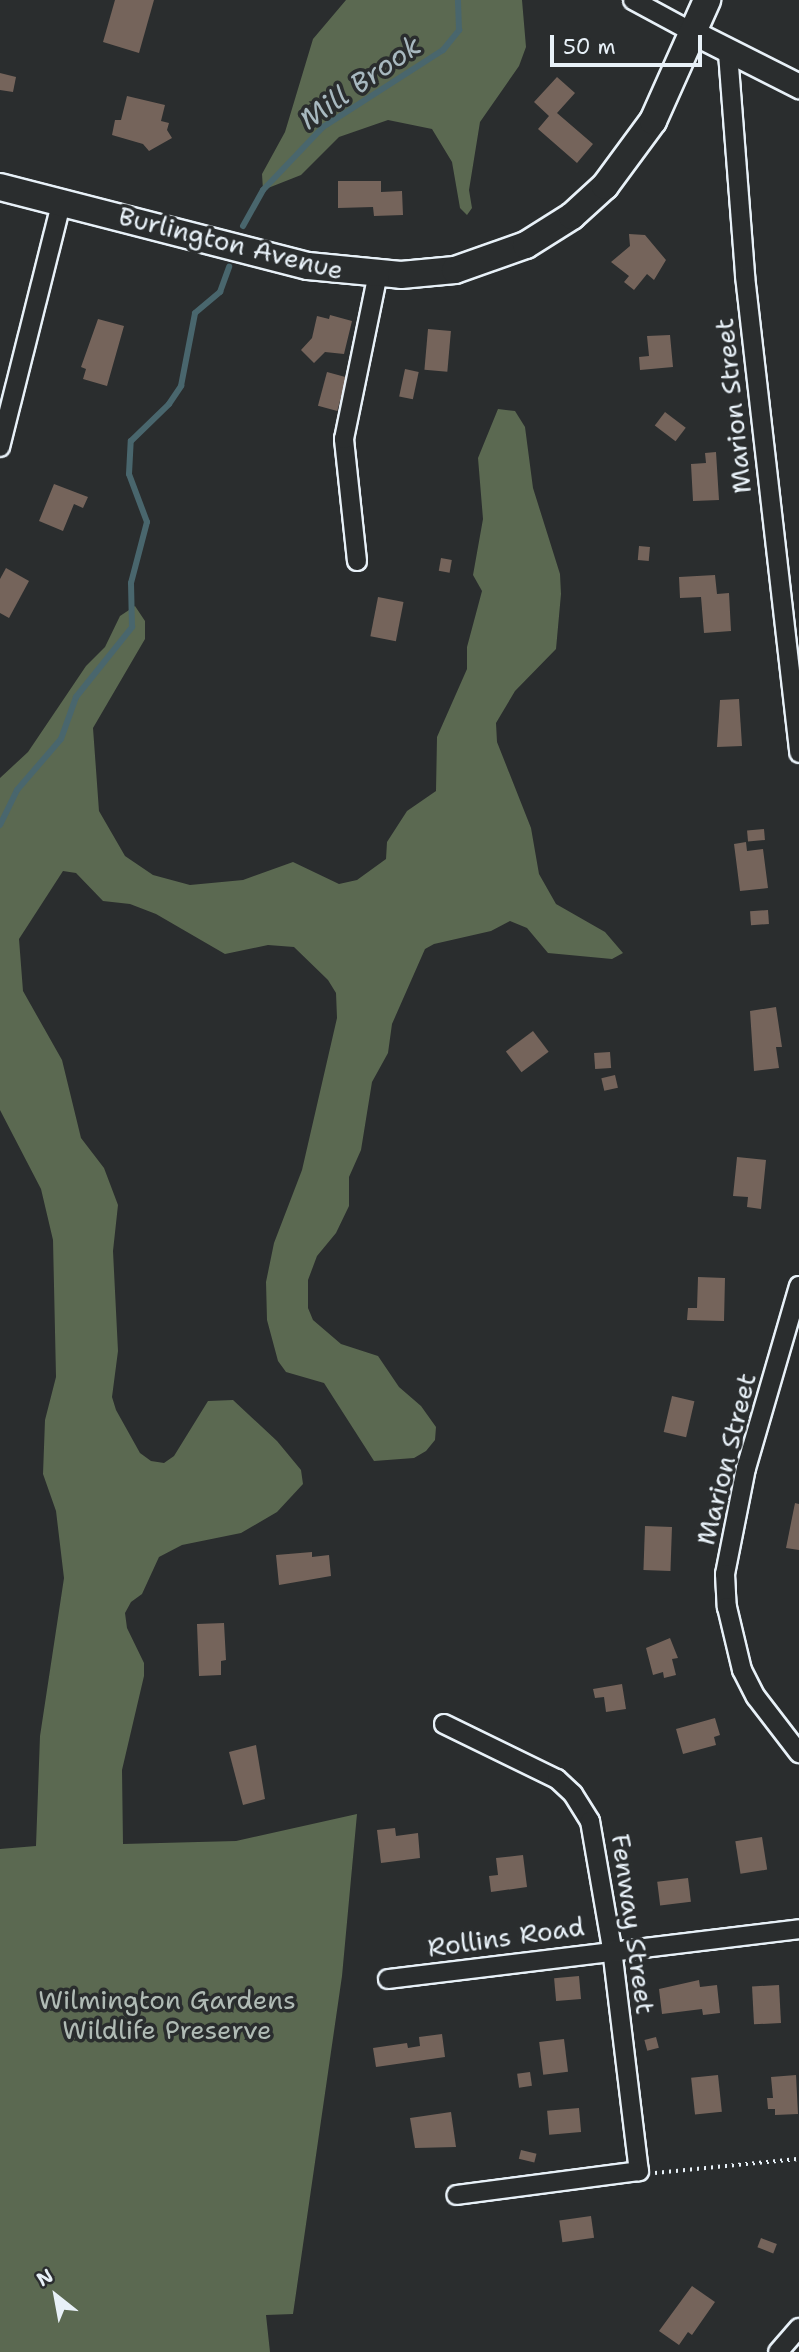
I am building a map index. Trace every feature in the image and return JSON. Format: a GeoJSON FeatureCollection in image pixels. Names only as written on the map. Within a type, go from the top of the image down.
{"type":"FeatureCollection","features":[{"type":"Feature","properties":{"kind":"main road","name":"Burlington Avenue"},"geometry":{"type":"LineString","coordinates":[[0,187],[62,200],[263,256],[378,274],[428,274],[480,263],[526,245],[572,216],[636,149],[694,33],[707,0]]}},
{"type":"Feature","properties":{"kind":"street"},"geometry":{"type":"LineString","coordinates":[[633,0],[728,52],[799,86]]}},
{"type":"Feature","properties":{"kind":"street","name":"Marion Street"},"geometry":{"type":"LineString","coordinates":[[728,52],[746,276],[799,753]]}},
{"type":"Feature","properties":{"kind":"street"},"geometry":{"type":"LineString","coordinates":[[0,447],[62,200]]}},
{"type":"Feature","properties":{"kind":"street"},"geometry":{"type":"LineString","coordinates":[[357,561],[344,439],[378,274]]}},
{"type":"Feature","properties":{"kind":"street","name":"Marion Street"},"geometry":{"type":"LineString","coordinates":[[798,1294],[746,1468],[726,1574],[726,1607],[742,1670],[756,1697],[799,1753]]}},
{"type":"Feature","properties":{"kind":"street","name":"Fenway Street"},"geometry":{"type":"LineString","coordinates":[[444,1724],[547,1773],[580,1803],[594,1832],[612,1949],[639,2171]]}},
{"type":"Feature","properties":{"kind":"street","name":"Rollins Road"},"geometry":{"type":"LineString","coordinates":[[388,1979],[612,1949],[799,1929]]}},
{"type":"Feature","properties":{"kind":"street"},"geometry":{"type":"LineString","coordinates":[[457,2195],[639,2171]]}},
{"type":"Feature","properties":{"kind":"street"},"geometry":{"type":"LineString","coordinates":[[778,2352],[799,2328]]}},
{"type":"Feature","properties":{"kind":"path"},"geometry":{"type":"LineString","coordinates":[[639,2171],[686,2174],[799,2159]]}},
{"type":"Feature","properties":{"kind":"green space"},"geometry":{"type":"Polygon","coordinates":[[[346,0],[522,0],[526,47],[519,66],[480,122],[469,190],[472,208],[467,215],[460,208],[452,162],[432,129],[388,120],[339,137],[301,175],[263,190],[262,174],[285,132],[313,39],[346,0]]]}},
{"type":"Feature","properties":{"kind":"green space","name":"Wilmington Gardens Wildlife Preserve"},"geometry":{"type":"Polygon","coordinates":[[[498,409],[515,411],[525,427],[533,488],[560,574],[561,594],[556,649],[515,691],[496,723],[497,742],[531,828],[539,874],[556,904],[605,932],[623,953],[612,959],[548,953],[527,928],[510,921],[491,931],[434,944],[425,949],[392,1024],[388,1053],[372,1082],[361,1150],[349,1177],[349,1206],[336,1233],[317,1256],[308,1280],[308,1308],[313,1320],[341,1344],[378,1356],[399,1387],[421,1406],[436,1427],[435,1440],[426,1451],[414,1458],[374,1461],[324,1383],[286,1372],[278,1361],[267,1320],[266,1282],[274,1243],[302,1170],[337,1018],[336,993],[328,980],[294,947],[268,945],[225,954],[156,914],[130,904],[103,901],[76,873],[63,871],[19,939],[23,991],[62,1060],[81,1138],[104,1168],[118,1205],[113,1251],[118,1351],[112,1397],[116,1410],[140,1453],[151,1461],[164,1463],[174,1456],[208,1401],[233,1400],[277,1441],[301,1470],[303,1484],[277,1512],[241,1533],[182,1545],[159,1557],[142,1594],[131,1602],[125,1613],[127,1628],[144,1663],[144,1676],[122,1770],[123,1844],[236,1841],[357,1814],[342,1976],[293,2314],[266,2315],[270,2352],[0,2352],[0,1849],[36,1846],[40,1736],[64,1578],[56,1511],[43,1474],[45,1420],[56,1377],[53,1240],[41,1189],[0,1110],[0,778],[28,752],[86,666],[105,647],[120,616],[135,606],[145,621],[145,639],[93,728],[99,811],[125,856],[153,875],[190,885],[243,880],[293,862],[339,884],[357,880],[386,859],[387,842],[407,811],[436,791],[437,737],[467,669],[467,647],[482,591],[473,575],[483,519],[478,458],[498,409]]]}},
{"type":"Feature","properties":{"kind":"building"},"geometry":{"type":"Polygon","coordinates":[[[115,0],[154,0],[139,53],[103,42],[115,0]]]}},
{"type":"Feature","properties":{"kind":"building"},"geometry":{"type":"Polygon","coordinates":[[[0,73],[16,77],[13,92],[0,90],[0,73]]]}},
{"type":"Feature","properties":{"kind":"building"},"geometry":{"type":"Polygon","coordinates":[[[557,77],[575,93],[557,113],[593,144],[577,163],[538,129],[549,116],[534,102],[557,77]]]}},
{"type":"Feature","properties":{"kind":"building"},"geometry":{"type":"Polygon","coordinates":[[[127,96],[165,105],[161,121],[169,123],[167,130],[172,138],[149,151],[143,144],[112,135],[115,120],[121,120],[127,96]]]}},
{"type":"Feature","properties":{"kind":"building"},"geometry":{"type":"Polygon","coordinates":[[[338,181],[381,181],[381,192],[402,191],[403,215],[374,216],[373,207],[338,208],[338,181]]]}},
{"type":"Feature","properties":{"kind":"building"},"geometry":{"type":"Polygon","coordinates":[[[629,234],[645,235],[666,260],[654,280],[647,274],[634,290],[624,282],[629,276],[611,262],[630,246],[629,234]]]}},
{"type":"Feature","properties":{"kind":"building"},"geometry":{"type":"Polygon","coordinates":[[[330,315],[352,321],[344,354],[325,352],[314,363],[301,350],[312,338],[317,316],[329,319],[330,315]]]}},
{"type":"Feature","properties":{"kind":"building"},"geometry":{"type":"Polygon","coordinates":[[[98,319],[124,326],[107,386],[83,379],[86,369],[81,367],[98,319]]]}},
{"type":"Feature","properties":{"kind":"building"},"geometry":{"type":"Polygon","coordinates":[[[428,329],[451,331],[447,372],[424,370],[428,329]]]}},
{"type":"Feature","properties":{"kind":"building"},"geometry":{"type":"Polygon","coordinates":[[[670,335],[673,367],[640,370],[639,357],[649,356],[647,336],[670,335]]]}},
{"type":"Feature","properties":{"kind":"building"},"geometry":{"type":"Polygon","coordinates":[[[405,369],[419,372],[413,399],[399,396],[405,369]]]}},
{"type":"Feature","properties":{"kind":"building"},"geometry":{"type":"Polygon","coordinates":[[[327,372],[346,377],[337,411],[318,406],[327,372]]]}},
{"type":"Feature","properties":{"kind":"building"},"geometry":{"type":"Polygon","coordinates":[[[665,412],[686,428],[676,441],[655,426],[665,412]]]}},
{"type":"Feature","properties":{"kind":"building"},"geometry":{"type":"Polygon","coordinates":[[[716,452],[719,500],[693,501],[691,464],[706,463],[705,453],[716,452]]]}},
{"type":"Feature","properties":{"kind":"building"},"geometry":{"type":"Polygon","coordinates":[[[54,484],[88,497],[83,508],[74,504],[63,531],[39,521],[54,484]]]}},
{"type":"Feature","properties":{"kind":"building"},"geometry":{"type":"Polygon","coordinates":[[[639,546],[650,547],[649,561],[638,560],[639,546]]]}},
{"type":"Feature","properties":{"kind":"building"},"geometry":{"type":"Polygon","coordinates":[[[441,558],[452,560],[450,573],[439,571],[441,558]]]}},
{"type":"Feature","properties":{"kind":"building"},"geometry":{"type":"Polygon","coordinates":[[[6,568],[29,581],[9,618],[0,613],[0,579],[6,568]]]}},
{"type":"Feature","properties":{"kind":"building"},"geometry":{"type":"Polygon","coordinates":[[[715,575],[717,594],[729,593],[731,631],[704,633],[701,597],[680,598],[679,577],[715,575]]]}},
{"type":"Feature","properties":{"kind":"building"},"geometry":{"type":"Polygon","coordinates":[[[378,597],[404,602],[396,641],[370,636],[378,597]]]}},
{"type":"Feature","properties":{"kind":"building"},"geometry":{"type":"Polygon","coordinates":[[[739,699],[742,746],[717,747],[720,700],[739,699]]]}},
{"type":"Feature","properties":{"kind":"building"},"geometry":{"type":"Polygon","coordinates":[[[764,829],[765,840],[748,841],[747,830],[764,829]]]}},
{"type":"Feature","properties":{"kind":"building"},"geometry":{"type":"Polygon","coordinates":[[[746,842],[747,851],[763,849],[768,888],[740,891],[734,844],[746,842]]]}},
{"type":"Feature","properties":{"kind":"building"},"geometry":{"type":"Polygon","coordinates":[[[768,910],[769,924],[751,925],[750,911],[768,910]]]}},
{"type":"Feature","properties":{"kind":"building"},"geometry":{"type":"Polygon","coordinates":[[[776,1007],[782,1047],[776,1047],[779,1068],[754,1071],[750,1011],[776,1007]]]}},
{"type":"Feature","properties":{"kind":"building"},"geometry":{"type":"Polygon","coordinates":[[[533,1031],[549,1052],[521,1072],[506,1051],[533,1031]]]}},
{"type":"Feature","properties":{"kind":"building"},"geometry":{"type":"Polygon","coordinates":[[[610,1052],[611,1068],[595,1069],[594,1053],[610,1052]]]}},
{"type":"Feature","properties":{"kind":"building"},"geometry":{"type":"Polygon","coordinates":[[[615,1075],[618,1088],[604,1091],[601,1078],[615,1075]]]}},
{"type":"Feature","properties":{"kind":"building"},"geometry":{"type":"Polygon","coordinates":[[[737,1157],[766,1160],[761,1209],[747,1207],[748,1197],[733,1196],[737,1157]]]}},
{"type":"Feature","properties":{"kind":"building"},"geometry":{"type":"Polygon","coordinates":[[[698,1277],[725,1278],[724,1321],[687,1320],[688,1308],[697,1308],[698,1277]]]}},
{"type":"Feature","properties":{"kind":"building"},"geometry":{"type":"Polygon","coordinates":[[[672,1396],[694,1401],[686,1437],[664,1432],[672,1396]]]}},
{"type":"Feature","properties":{"kind":"building"},"geometry":{"type":"Polygon","coordinates":[[[795,1503],[799,1504],[799,1550],[786,1548],[795,1503]]]}},
{"type":"Feature","properties":{"kind":"building"},"geometry":{"type":"Polygon","coordinates":[[[645,1526],[672,1527],[670,1571],[643,1570],[645,1526]]]}},
{"type":"Feature","properties":{"kind":"building"},"geometry":{"type":"Polygon","coordinates":[[[312,1552],[312,1557],[329,1555],[331,1576],[279,1585],[276,1555],[312,1552]]]}},
{"type":"Feature","properties":{"kind":"building"},"geometry":{"type":"Polygon","coordinates":[[[224,1623],[226,1660],[221,1661],[221,1675],[199,1676],[197,1624],[224,1623]]]}},
{"type":"Feature","properties":{"kind":"building"},"geometry":{"type":"Polygon","coordinates":[[[670,1638],[678,1658],[672,1659],[676,1675],[664,1678],[663,1672],[653,1675],[646,1648],[670,1638]]]}},
{"type":"Feature","properties":{"kind":"building"},"geometry":{"type":"Polygon","coordinates":[[[622,1684],[626,1709],[606,1712],[604,1697],[595,1698],[593,1689],[622,1684]]]}},
{"type":"Feature","properties":{"kind":"building"},"geometry":{"type":"Polygon","coordinates":[[[715,1718],[720,1735],[714,1737],[716,1745],[683,1754],[676,1729],[715,1718]]]}},
{"type":"Feature","properties":{"kind":"building"},"geometry":{"type":"Polygon","coordinates":[[[256,1745],[265,1799],[243,1805],[229,1752],[256,1745]]]}},
{"type":"Feature","properties":{"kind":"building"},"geometry":{"type":"Polygon","coordinates":[[[395,1828],[396,1836],[418,1833],[420,1858],[381,1863],[377,1830],[395,1828]]]}},
{"type":"Feature","properties":{"kind":"building"},"geometry":{"type":"Polygon","coordinates":[[[762,1837],[767,1870],[740,1874],[735,1841],[762,1837]]]}},
{"type":"Feature","properties":{"kind":"building"},"geometry":{"type":"Polygon","coordinates":[[[523,1855],[527,1887],[491,1892],[489,1876],[498,1875],[496,1858],[523,1855]]]}},
{"type":"Feature","properties":{"kind":"building"},"geometry":{"type":"Polygon","coordinates":[[[688,1878],[691,1902],[660,1906],[657,1882],[688,1878]]]}},
{"type":"Feature","properties":{"kind":"building"},"geometry":{"type":"Polygon","coordinates":[[[579,1976],[581,1999],[556,2001],[554,1978],[579,1976]]]}},
{"type":"Feature","properties":{"kind":"building"},"geometry":{"type":"Polygon","coordinates":[[[699,1980],[700,1987],[717,1985],[720,2013],[703,2015],[702,2009],[662,2014],[659,1989],[699,1980]]]}},
{"type":"Feature","properties":{"kind":"building"},"geometry":{"type":"Polygon","coordinates":[[[779,1985],[781,2023],[754,2024],[752,1986],[779,1985]]]}},
{"type":"Feature","properties":{"kind":"building"},"geometry":{"type":"Polygon","coordinates":[[[442,2034],[445,2057],[376,2067],[373,2048],[407,2043],[408,2048],[420,2046],[419,2037],[442,2034]]]}},
{"type":"Feature","properties":{"kind":"building"},"geometry":{"type":"Polygon","coordinates":[[[656,2037],[659,2048],[647,2051],[644,2040],[656,2037]]]}},
{"type":"Feature","properties":{"kind":"building"},"geometry":{"type":"Polygon","coordinates":[[[564,2039],[568,2072],[543,2075],[539,2042],[564,2039]]]}},
{"type":"Feature","properties":{"kind":"building"},"geometry":{"type":"Polygon","coordinates":[[[530,2072],[532,2086],[519,2088],[517,2074],[530,2072]]]}},
{"type":"Feature","properties":{"kind":"building"},"geometry":{"type":"Polygon","coordinates":[[[718,2075],[722,2112],[695,2115],[691,2078],[718,2075]]]}},
{"type":"Feature","properties":{"kind":"building"},"geometry":{"type":"Polygon","coordinates":[[[796,2075],[798,2114],[775,2115],[775,2109],[768,2109],[767,2098],[773,2098],[771,2077],[796,2075]]]}},
{"type":"Feature","properties":{"kind":"building"},"geometry":{"type":"Polygon","coordinates":[[[579,2108],[581,2132],[549,2135],[547,2111],[579,2108]]]}},
{"type":"Feature","properties":{"kind":"building"},"geometry":{"type":"Polygon","coordinates":[[[451,2112],[456,2147],[415,2148],[410,2118],[451,2112]]]}},
{"type":"Feature","properties":{"kind":"building"},"geometry":{"type":"Polygon","coordinates":[[[521,2150],[537,2154],[534,2163],[519,2159],[521,2150]]]}},
{"type":"Feature","properties":{"kind":"building"},"geometry":{"type":"Polygon","coordinates":[[[591,2216],[594,2238],[562,2242],[559,2220],[591,2216]]]}},
{"type":"Feature","properties":{"kind":"building"},"geometry":{"type":"Polygon","coordinates":[[[761,2238],[777,2244],[773,2253],[757,2247],[761,2238]]]}},
{"type":"Feature","properties":{"kind":"building"},"geometry":{"type":"Polygon","coordinates":[[[692,2286],[715,2302],[692,2335],[688,2332],[679,2345],[659,2331],[692,2286]]]}},
{"type":"Feature","properties":{"kind":"waterway","name":"Mill Brook"},"geometry":{"type":"LineString","coordinates":[[243,226],[263,190],[323,127],[443,50],[459,30],[458,0]]}},
{"type":"Feature","properties":{"kind":"waterway","name":"Mill Brook"},"geometry":{"type":"LineString","coordinates":[[0,825],[17,790],[61,739],[76,697],[132,627],[131,583],[147,522],[129,474],[131,441],[169,404],[181,386],[195,313],[220,292],[229,267]]}}]}
